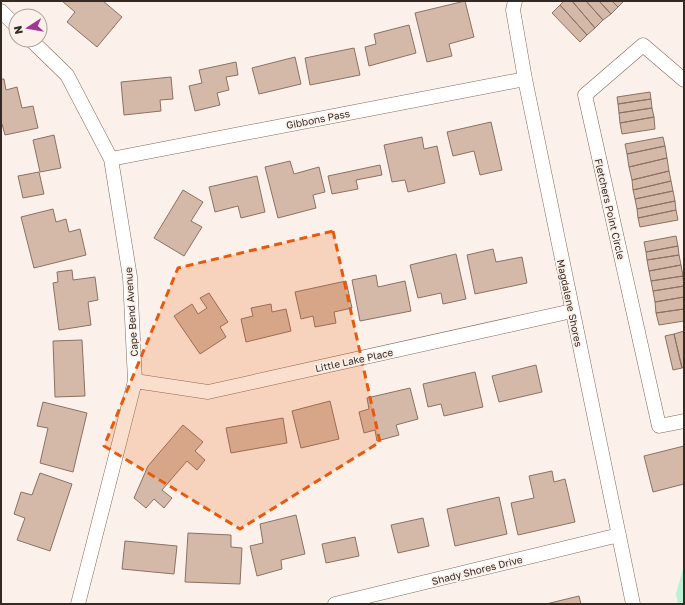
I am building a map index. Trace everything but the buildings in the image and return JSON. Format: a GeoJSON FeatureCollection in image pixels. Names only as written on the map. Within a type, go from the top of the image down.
{"type":"FeatureCollection","features":[{"type":"Feature","properties":{"kind":"street","name":"Magdalene Shores"},"geometry":{"type":"LineString","coordinates":[[515,1],[513,10],[525,79],[633,604]]}},
{"type":"Feature","properties":{"kind":"street","name":"Fletchers Point Circle"},"geometry":{"type":"LineString","coordinates":[[684,80],[643,45],[585,95],[659,426],[684,422]]}},
{"type":"Feature","properties":{"kind":"street","name":"Cape Bend Avenue"},"geometry":{"type":"LineString","coordinates":[[39,48],[67,75],[111,159],[130,277],[135,381],[78,604]]}},
{"type":"Feature","properties":{"kind":"street","name":"Gibbons Pass"},"geometry":{"type":"LineString","coordinates":[[111,159],[525,79]]}},
{"type":"Feature","properties":{"kind":"street","name":"Little Lake Place"},"geometry":{"type":"LineString","coordinates":[[135,381],[208,392],[572,311]]}},
{"type":"Feature","properties":{"kind":"street","name":"Shady Shores Drive"},"geometry":{"type":"LineString","coordinates":[[335,604],[619,535]]}},
{"type":"Feature","properties":{"kind":"highlighted area"},"geometry":{"type":"Polygon","coordinates":[[[333,231],[380,442],[240,529],[104,446],[178,268],[333,231]]]}},
{"type":"Feature","properties":{"kind":"green space"},"geometry":{"type":"Polygon","coordinates":[[[684,565],[684,604],[678,604],[676,594],[684,565]]]}}]}
